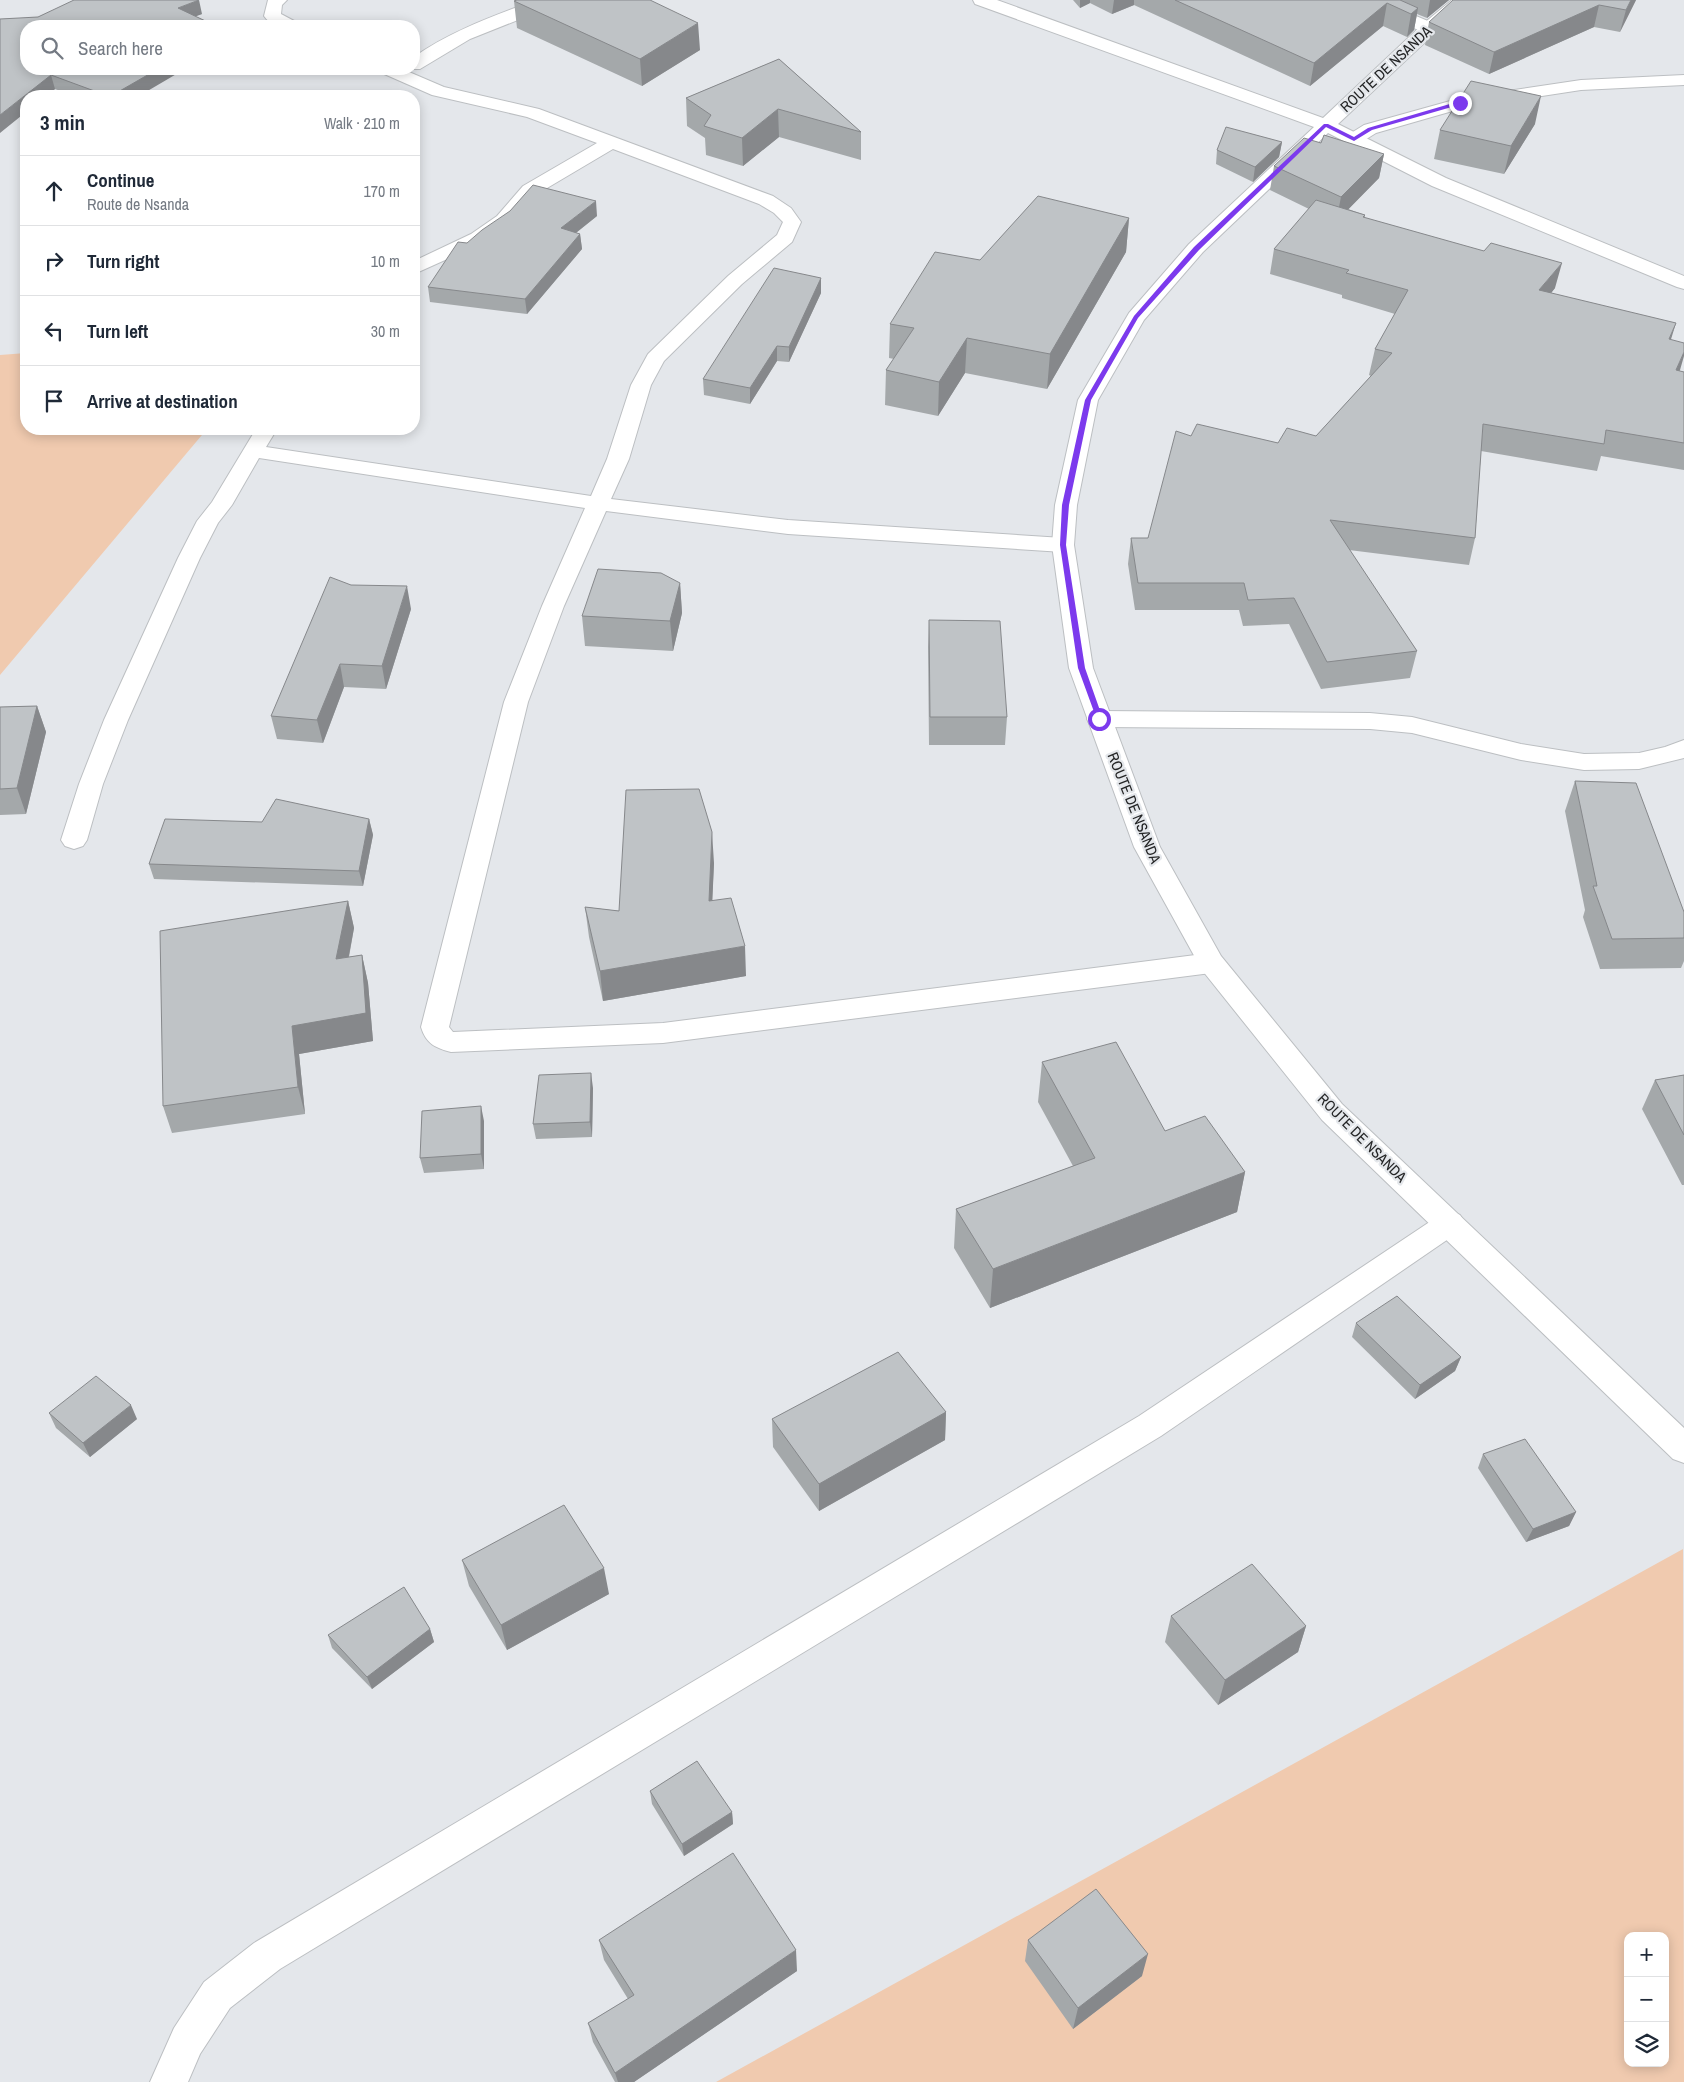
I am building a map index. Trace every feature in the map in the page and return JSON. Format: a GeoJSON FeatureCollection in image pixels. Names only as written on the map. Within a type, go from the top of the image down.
{"type":"FeatureCollection","features":[{"type":"Feature","properties":{"kind":"street"},"geometry":{"type":"LineString","coordinates":[[279,0],[274,3],[272,16],[279,20]]}},
{"type":"Feature","properties":{"kind":"street"},"geometry":{"type":"LineString","coordinates":[[420,58],[436,48],[496,19],[552,0]]}},
{"type":"Feature","properties":{"kind":"street"},"geometry":{"type":"LineString","coordinates":[[981,0],[1326,125],[1439,182],[1684,283]]}},
{"type":"Feature","properties":{"kind":"street"},"geometry":{"type":"LineString","coordinates":[[1364,0],[1429,28]]}},
{"type":"Feature","properties":{"kind":"street","name":"ROUTE DE NSANDA"},"geometry":{"type":"LineString","coordinates":[[1462,0],[1429,28],[1196,248],[1136,317],[1088,400],[1066,505],[1063,545],[1081,668],[1147,847],[1211,963],[1332,1112],[1450,1223],[1684,1450]]}},
{"type":"Feature","properties":{"kind":"street"},"geometry":{"type":"LineString","coordinates":[[412,75],[438,91],[533,113],[766,200],[790,216],[792,222],[785,238],[735,280],[655,358],[641,385],[618,459],[600,504],[553,606],[516,702],[435,1027],[436,1033],[442,1040],[450,1042],[663,1033],[1211,963]]}},
{"type":"Feature","properties":{"kind":"street"},"geometry":{"type":"LineString","coordinates":[[1354,139],[1370,129],[1460,103],[1581,85],[1684,80]]}},
{"type":"Feature","properties":{"kind":"street"},"geometry":{"type":"LineString","coordinates":[[420,265],[478,238],[504,220],[530,190],[612,142]]}},
{"type":"Feature","properties":{"kind":"street"},"geometry":{"type":"LineString","coordinates":[[74,840],[92,784],[116,720],[189,558],[208,521],[221,505],[262,435]]}},
{"type":"Feature","properties":{"kind":"street"},"geometry":{"type":"LineString","coordinates":[[252,451],[600,504],[788,527],[1063,545]]}},
{"type":"Feature","properties":{"kind":"street"},"geometry":{"type":"LineString","coordinates":[[1099,719],[1370,722],[1412,725],[1521,752],[1584,762],[1639,761],[1672,754],[1684,748]]}},
{"type":"Feature","properties":{"kind":"street"},"geometry":{"type":"LineString","coordinates":[[169,2082],[187,2041],[217,1995],[267,1956],[1150,1426],[1450,1223]]}},
{"type":"Feature","properties":{"kind":"shaded area"},"geometry":{"type":"Polygon","coordinates":[[[20,353],[20,435],[202,435],[0,675],[0,355],[20,353]]]}},
{"type":"Feature","properties":{"kind":"shaded area"},"geometry":{"type":"Polygon","coordinates":[[[1683,1549],[1684,2082],[716,2082],[1683,1549]]]}},
{"type":"Feature","properties":{"kind":"building"},"geometry":{"type":"Polygon","coordinates":[[[74,0],[199,0],[178,8],[203,20],[20,20],[20,75],[51,75],[32,90],[20,90],[20,99],[0,115],[0,19],[38,17],[74,0]]]}},
{"type":"Feature","properties":{"kind":"building"},"geometry":{"type":"Polygon","coordinates":[[[650,0],[698,23],[640,59],[514,1],[650,0]]]}},
{"type":"Feature","properties":{"kind":"building"},"geometry":{"type":"Polygon","coordinates":[[[1175,0],[1400,0],[1418,8],[1411,14],[1387,3],[1314,63],[1175,0]]]}},
{"type":"Feature","properties":{"kind":"building"},"geometry":{"type":"Polygon","coordinates":[[[1453,0],[1631,0],[1626,10],[1599,5],[1494,52],[1429,22],[1453,0]]]}},
{"type":"Feature","properties":{"kind":"building"},"geometry":{"type":"Polygon","coordinates":[[[779,59],[861,132],[778,109],[742,138],[704,126],[711,115],[686,98],[779,59]]]}},
{"type":"Feature","properties":{"kind":"building"},"geometry":{"type":"Polygon","coordinates":[[[51,75],[148,75],[121,90],[92,90],[51,75]]]}},
{"type":"Feature","properties":{"kind":"building"},"geometry":{"type":"Polygon","coordinates":[[[1471,81],[1541,96],[1511,146],[1440,130],[1471,81]]]}},
{"type":"Feature","properties":{"kind":"building"},"geometry":{"type":"Polygon","coordinates":[[[1226,127],[1282,142],[1255,167],[1217,150],[1226,127]]]}},
{"type":"Feature","properties":{"kind":"building"},"geometry":{"type":"Polygon","coordinates":[[[1324,135],[1384,154],[1341,197],[1274,166],[1304,138],[1321,143],[1324,135]]]}},
{"type":"Feature","properties":{"kind":"building"},"geometry":{"type":"Polygon","coordinates":[[[533,185],[596,201],[561,228],[580,234],[525,299],[428,287],[458,242],[467,243],[510,211],[533,185]]]}},
{"type":"Feature","properties":{"kind":"building"},"geometry":{"type":"Polygon","coordinates":[[[1038,196],[1129,218],[1050,354],[967,338],[939,382],[886,370],[914,328],[890,324],[935,252],[980,260],[1038,196]]]}},
{"type":"Feature","properties":{"kind":"building"},"geometry":{"type":"Polygon","coordinates":[[[1316,200],[1365,215],[1363,217],[1484,251],[1491,243],[1562,263],[1539,290],[1676,323],[1669,339],[1684,343],[1684,352],[1676,370],[1684,372],[1684,443],[1606,430],[1604,444],[1483,424],[1475,538],[1330,520],[1417,651],[1327,662],[1294,598],[1248,600],[1244,583],[1138,583],[1131,538],[1148,538],[1176,431],[1191,436],[1197,424],[1278,443],[1287,428],[1316,436],[1392,353],[1375,349],[1408,290],[1346,273],[1349,270],[1274,249],[1316,200]]]}},
{"type":"Feature","properties":{"kind":"building"},"geometry":{"type":"Polygon","coordinates":[[[774,268],[821,278],[789,347],[777,346],[750,388],[703,379],[774,268]]]}},
{"type":"Feature","properties":{"kind":"building"},"geometry":{"type":"Polygon","coordinates":[[[598,569],[661,573],[680,583],[670,621],[582,616],[598,569]]]}},
{"type":"Feature","properties":{"kind":"building"},"geometry":{"type":"Polygon","coordinates":[[[330,577],[351,585],[407,586],[382,666],[340,664],[317,720],[271,716],[330,577]]]}},
{"type":"Feature","properties":{"kind":"building"},"geometry":{"type":"Polygon","coordinates":[[[929,620],[1000,621],[1007,717],[930,717],[929,620]]]}},
{"type":"Feature","properties":{"kind":"building"},"geometry":{"type":"Polygon","coordinates":[[[37,706],[17,788],[0,789],[0,707],[37,706]]]}},
{"type":"Feature","properties":{"kind":"building"},"geometry":{"type":"Polygon","coordinates":[[[1575,781],[1636,783],[1684,912],[1684,938],[1612,939],[1593,886],[1597,886],[1575,781]]]}},
{"type":"Feature","properties":{"kind":"building"},"geometry":{"type":"Polygon","coordinates":[[[699,789],[712,832],[709,901],[731,898],[745,946],[600,971],[585,907],[619,911],[626,790],[699,789]]]}},
{"type":"Feature","properties":{"kind":"building"},"geometry":{"type":"Polygon","coordinates":[[[276,799],[369,819],[359,871],[149,864],[165,819],[262,822],[276,799]]]}},
{"type":"Feature","properties":{"kind":"building"},"geometry":{"type":"Polygon","coordinates":[[[348,901],[336,959],[362,955],[366,1013],[292,1026],[298,1087],[163,1106],[160,931],[348,901]]]}},
{"type":"Feature","properties":{"kind":"building"},"geometry":{"type":"Polygon","coordinates":[[[1116,1042],[1165,1131],[1205,1116],[1245,1172],[993,1269],[956,1209],[1095,1158],[1042,1062],[1116,1042]]]}},
{"type":"Feature","properties":{"kind":"building"},"geometry":{"type":"Polygon","coordinates":[[[591,1073],[590,1122],[533,1124],[539,1075],[591,1073]]]}},
{"type":"Feature","properties":{"kind":"building"},"geometry":{"type":"Polygon","coordinates":[[[1684,1075],[1684,1135],[1655,1080],[1684,1075]]]}},
{"type":"Feature","properties":{"kind":"building"},"geometry":{"type":"Polygon","coordinates":[[[481,1106],[481,1154],[420,1158],[422,1111],[481,1106]]]}},
{"type":"Feature","properties":{"kind":"building"},"geometry":{"type":"Polygon","coordinates":[[[1397,1296],[1461,1357],[1420,1385],[1356,1323],[1397,1296]]]}},
{"type":"Feature","properties":{"kind":"building"},"geometry":{"type":"Polygon","coordinates":[[[898,1352],[946,1412],[819,1484],[772,1419],[898,1352]]]}},
{"type":"Feature","properties":{"kind":"building"},"geometry":{"type":"Polygon","coordinates":[[[96,1376],[131,1405],[83,1443],[49,1413],[96,1376]]]}},
{"type":"Feature","properties":{"kind":"building"},"geometry":{"type":"Polygon","coordinates":[[[1525,1439],[1576,1512],[1533,1529],[1483,1454],[1525,1439]]]}},
{"type":"Feature","properties":{"kind":"building"},"geometry":{"type":"Polygon","coordinates":[[[564,1505],[604,1568],[501,1625],[462,1560],[564,1505]]]}},
{"type":"Feature","properties":{"kind":"building"},"geometry":{"type":"Polygon","coordinates":[[[1252,1564],[1306,1626],[1225,1680],[1171,1616],[1252,1564]]]}},
{"type":"Feature","properties":{"kind":"building"},"geometry":{"type":"Polygon","coordinates":[[[404,1587],[430,1629],[367,1677],[328,1635],[404,1587]]]}},
{"type":"Feature","properties":{"kind":"building"},"geometry":{"type":"Polygon","coordinates":[[[697,1761],[732,1812],[682,1844],[650,1791],[697,1761]]]}},
{"type":"Feature","properties":{"kind":"building"},"geometry":{"type":"Polygon","coordinates":[[[733,1853],[796,1950],[615,2073],[588,2023],[634,1995],[599,1940],[733,1853]]]}},
{"type":"Feature","properties":{"kind":"building"},"geometry":{"type":"Polygon","coordinates":[[[1096,1889],[1148,1954],[1078,2008],[1028,1940],[1096,1889]]]}},
{"type":"Feature","properties":{"kind":"route"},"geometry":{"type":"LineString","coordinates":[[1099,719],[1081,668],[1063,545],[1066,505],[1088,400],[1136,317],[1196,248],[1326,125],[1354,139],[1370,129],[1460,103]]}}]}
